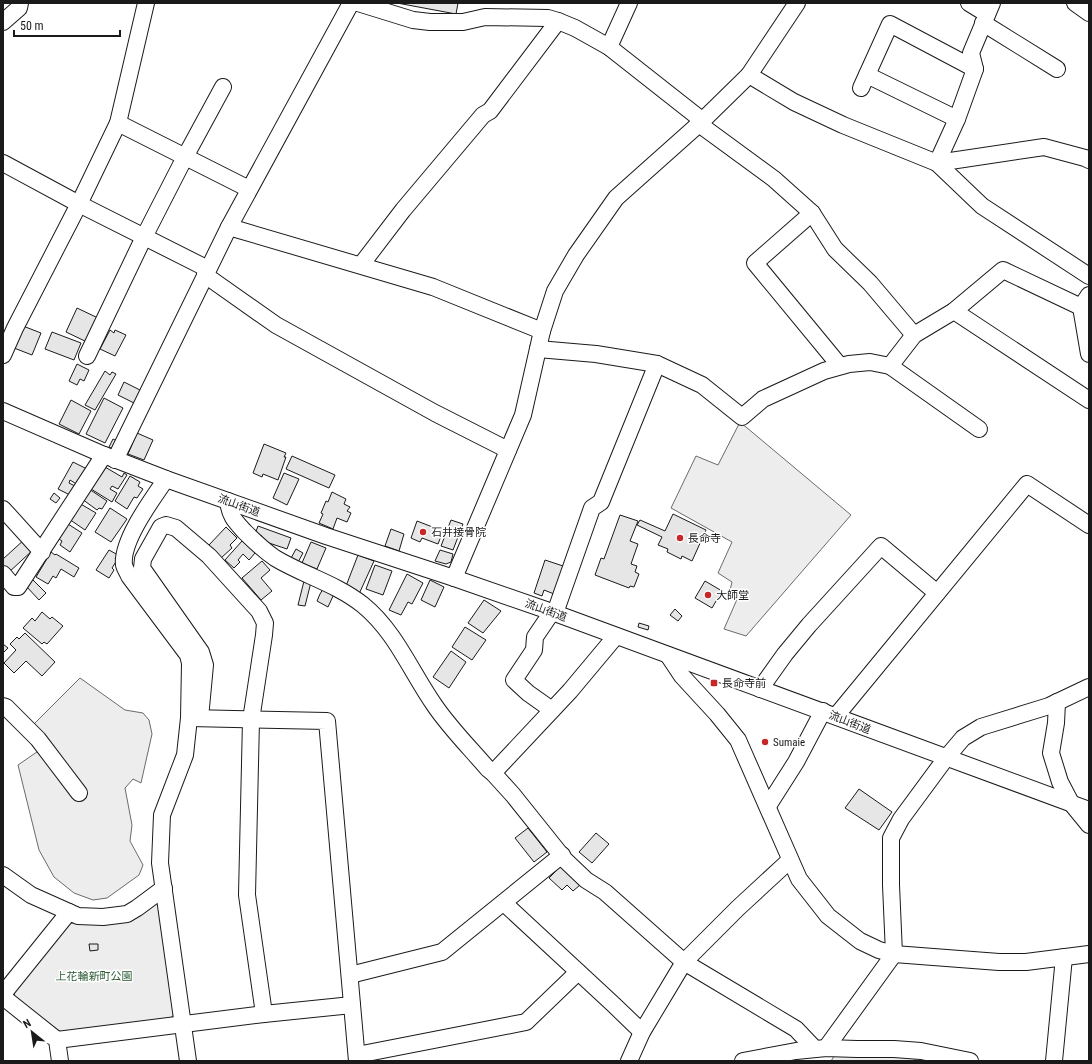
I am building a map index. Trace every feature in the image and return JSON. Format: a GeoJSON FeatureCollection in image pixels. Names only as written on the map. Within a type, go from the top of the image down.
{"type":"FeatureCollection","features":[{"type":"Feature","properties":{"kind":"street"},"geometry":{"type":"LineString","coordinates":[[3,22],[20,8],[20,3]]}},
{"type":"Feature","properties":{"kind":"street"},"geometry":{"type":"LineString","coordinates":[[3,355],[15,328],[79,204],[118,123],[146,3]]}},
{"type":"Feature","properties":{"kind":"street"},"geometry":{"type":"LineString","coordinates":[[3,574],[14,587],[18,588],[42,552],[110,458],[249,189],[351,3]]}},
{"type":"Feature","properties":{"kind":"street"},"geometry":{"type":"LineString","coordinates":[[358,3],[413,20],[430,22],[463,22],[485,17],[548,18],[575,28],[609,47],[701,123],[774,179],[812,213],[835,249],[870,283],[914,335]]}},
{"type":"Feature","properties":{"kind":"street"},"geometry":{"type":"LineString","coordinates":[[609,47],[629,3]]}},
{"type":"Feature","properties":{"kind":"street"},"geometry":{"type":"LineString","coordinates":[[454,578],[523,415],[542,331],[556,291],[576,255],[616,198],[701,123],[749,75],[797,3]]}},
{"type":"Feature","properties":{"kind":"street"},"geometry":{"type":"LineString","coordinates":[[969,3],[987,13],[1058,69]]}},
{"type":"Feature","properties":{"kind":"street"},"geometry":{"type":"LineString","coordinates":[[1075,3],[1089,13]]}},
{"type":"Feature","properties":{"kind":"street"},"geometry":{"type":"LineString","coordinates":[[937,163],[957,119],[975,69],[971,53],[987,13]]}},
{"type":"Feature","properties":{"kind":"street"},"geometry":{"type":"LineString","coordinates":[[361,265],[418,192],[483,115],[490,111],[558,21]]}},
{"type":"Feature","properties":{"kind":"street"},"geometry":{"type":"LineString","coordinates":[[957,119],[864,82],[890,24],[975,69]]}},
{"type":"Feature","properties":{"kind":"street"},"geometry":{"type":"LineString","coordinates":[[749,75],[794,102],[843,125],[937,163],[982,206],[1089,276]]}},
{"type":"Feature","properties":{"kind":"street"},"geometry":{"type":"LineString","coordinates":[[87,356],[144,237],[185,157],[223,88]]}},
{"type":"Feature","properties":{"kind":"street"},"geometry":{"type":"LineString","coordinates":[[118,123],[249,189]]}},
{"type":"Feature","properties":{"kind":"street"},"geometry":{"type":"LineString","coordinates":[[937,163],[1044,147],[1089,160]]}},
{"type":"Feature","properties":{"kind":"street"},"geometry":{"type":"LineString","coordinates":[[3,163],[144,237],[206,272],[276,325],[435,413],[508,450]]}},
{"type":"Feature","properties":{"kind":"street"},"geometry":{"type":"LineString","coordinates":[[812,213],[755,263],[840,366]]}},
{"type":"Feature","properties":{"kind":"street"},"geometry":{"type":"LineString","coordinates":[[229,227],[433,287],[542,331]]}},
{"type":"Feature","properties":{"kind":"street"},"geometry":{"type":"LineString","coordinates":[[890,366],[914,335],[954,311],[1003,270],[1085,301],[1089,354]]}},
{"type":"Feature","properties":{"kind":"street"},"geometry":{"type":"LineString","coordinates":[[954,311],[1089,400]]}},
{"type":"Feature","properties":{"kind":"street"},"geometry":{"type":"LineString","coordinates":[[538,349],[596,354],[657,364],[702,385],[742,417],[763,399],[824,371],[840,366],[870,362],[890,366],[979,429]]}},
{"type":"Feature","properties":{"kind":"street"},"geometry":{"type":"LineString","coordinates":[[552,710],[528,693],[514,680],[534,650],[535,637],[553,613],[592,508],[601,502],[657,364]]}},
{"type":"Feature","properties":{"kind":"street","name":"流山街道"},"geometry":{"type":"LineString","coordinates":[[3,411],[110,458],[228,502],[553,613],[1089,810]]}},
{"type":"Feature","properties":{"kind":"street"},"geometry":{"type":"LineString","coordinates":[[166,479],[150,502],[135,528],[126,550],[124,565],[129,576],[188,654],[194,718]]}},
{"type":"Feature","properties":{"kind":"street"},"geometry":{"type":"LineString","coordinates":[[768,806],[829,714],[937,593],[1027,484],[1089,525]]}},
{"type":"Feature","properties":{"kind":"street"},"geometry":{"type":"LineString","coordinates":[[228,502],[229,512],[233,519],[274,557],[333,586],[363,605],[384,625],[435,706],[488,769],[494,773],[513,795],[562,855],[586,880],[605,892],[684,962],[796,1030],[811,1052]]}},
{"type":"Feature","properties":{"kind":"street"},"geometry":{"type":"LineString","coordinates":[[3,509],[42,552]]}},
{"type":"Feature","properties":{"kind":"street"},"geometry":{"type":"LineString","coordinates":[[188,1061],[160,863],[162,815],[185,755],[205,665],[201,652],[142,568],[143,559],[160,527],[166,525],[176,528],[209,556],[259,611],[265,623],[251,720],[247,895],[264,1014]]}},
{"type":"Feature","properties":{"kind":"street"},"geometry":{"type":"LineString","coordinates":[[760,689],[785,654],[804,631],[881,546],[937,593]]}},
{"type":"Feature","properties":{"kind":"street"},"geometry":{"type":"LineString","coordinates":[[494,773],[575,686],[616,636]]}},
{"type":"Feature","properties":{"kind":"street"},"geometry":{"type":"LineString","coordinates":[[668,655],[682,676],[717,714],[738,740],[799,880],[828,916],[860,941],[879,950],[894,954],[999,962],[1026,962],[1089,954]]}},
{"type":"Feature","properties":{"kind":"street"},"geometry":{"type":"LineString","coordinates":[[811,1052],[894,954],[891,885],[891,838],[901,819],[946,758],[963,738],[981,727],[1057,702],[1089,687]]}},
{"type":"Feature","properties":{"kind":"street"},"geometry":{"type":"LineString","coordinates":[[1057,702],[1056,723],[1050,753],[1060,782],[1071,803],[1089,825]]}},
{"type":"Feature","properties":{"kind":"street"},"geometry":{"type":"LineString","coordinates":[[3,706],[6,707],[38,739],[79,793]]}},
{"type":"Feature","properties":{"kind":"street"},"geometry":{"type":"LineString","coordinates":[[194,718],[327,721],[357,1058],[526,1022],[578,972]]}},
{"type":"Feature","properties":{"kind":"street"},"geometry":{"type":"LineString","coordinates":[[350,975],[442,952],[562,855]]}},
{"type":"Feature","properties":{"kind":"street"},"geometry":{"type":"LineString","coordinates":[[629,1061],[642,1032],[684,962],[738,908],[790,860]]}},
{"type":"Feature","properties":{"kind":"street"},"geometry":{"type":"LineString","coordinates":[[3,875],[31,895],[78,916],[103,917],[126,914],[137,908],[164,888]]}},
{"type":"Feature","properties":{"kind":"street"},"geometry":{"type":"LineString","coordinates":[[504,903],[642,1032]]}},
{"type":"Feature","properties":{"kind":"street"},"geometry":{"type":"LineString","coordinates":[[60,1061],[57,1040],[3,996],[69,912]]}},
{"type":"Feature","properties":{"kind":"street"},"geometry":{"type":"LineString","coordinates":[[1054,1061],[1064,957]]}},
{"type":"Feature","properties":{"kind":"street"},"geometry":{"type":"LineString","coordinates":[[57,1040],[264,1014],[352,1005]]}},
{"type":"Feature","properties":{"kind":"street"},"geometry":{"type":"LineString","coordinates":[[743,1061],[811,1052],[857,1049],[921,1051],[970,1061]]}},
{"type":"Feature","properties":{"kind":"shaded area"},"geometry":{"type":"Polygon","coordinates":[[[740,422],[851,515],[746,636],[724,629],[738,597],[730,590],[732,582],[718,573],[732,542],[671,508],[696,456],[718,465],[740,422]]]}},
{"type":"Feature","properties":{"kind":"shaded area"},"geometry":{"type":"Polygon","coordinates":[[[80,678],[125,710],[143,713],[149,720],[152,734],[141,783],[133,779],[125,788],[132,825],[130,841],[143,865],[139,875],[107,898],[93,900],[74,893],[54,877],[39,850],[18,765],[47,745],[32,726],[80,678]]]}},
{"type":"Feature","properties":{"kind":"shaded area","name":"上花輪新町公園"},"geometry":{"type":"Polygon","coordinates":[[[156,901],[161,904],[175,1014],[169,1019],[61,1032],[15,998],[14,991],[69,923],[98,924],[156,901]]]}},
{"type":"Feature","properties":{"kind":"shaded area"},"geometry":{"type":"Polygon","coordinates":[[[836,1053],[918,1056],[914,1061],[831,1061],[836,1053]]]}},
{"type":"Feature","properties":{"kind":"building"},"geometry":{"type":"Polygon","coordinates":[[[397,3],[458,3],[456,14],[397,3]]]}},
{"type":"Feature","properties":{"kind":"building"},"geometry":{"type":"Polygon","coordinates":[[[77,308],[98,318],[87,342],[66,332],[77,308]]]}},
{"type":"Feature","properties":{"kind":"building"},"geometry":{"type":"Polygon","coordinates":[[[23,326],[41,333],[32,355],[14,348],[23,326]]]}},
{"type":"Feature","properties":{"kind":"building"},"geometry":{"type":"Polygon","coordinates":[[[110,330],[114,333],[115,330],[126,335],[115,356],[100,349],[110,330]]]}},
{"type":"Feature","properties":{"kind":"building"},"geometry":{"type":"Polygon","coordinates":[[[52,332],[81,343],[74,360],[45,349],[52,332]]]}},
{"type":"Feature","properties":{"kind":"building"},"geometry":{"type":"Polygon","coordinates":[[[77,364],[89,370],[84,381],[80,379],[77,385],[69,381],[77,364]]]}},
{"type":"Feature","properties":{"kind":"building"},"geometry":{"type":"Polygon","coordinates":[[[105,371],[110,375],[112,372],[116,374],[95,410],[85,405],[105,371]]]}},
{"type":"Feature","properties":{"kind":"building"},"geometry":{"type":"Polygon","coordinates":[[[124,382],[142,391],[136,404],[118,395],[124,382]]]}},
{"type":"Feature","properties":{"kind":"building"},"geometry":{"type":"Polygon","coordinates":[[[104,398],[123,408],[105,443],[86,434],[104,398]]]}},
{"type":"Feature","properties":{"kind":"building"},"geometry":{"type":"Polygon","coordinates":[[[71,400],[91,411],[79,434],[59,424],[71,400]]]}},
{"type":"Feature","properties":{"kind":"building"},"geometry":{"type":"Polygon","coordinates":[[[137,433],[153,440],[144,460],[128,454],[137,433]]]}},
{"type":"Feature","properties":{"kind":"building"},"geometry":{"type":"Polygon","coordinates":[[[113,439],[119,442],[115,450],[109,447],[113,439]]]}},
{"type":"Feature","properties":{"kind":"building"},"geometry":{"type":"Polygon","coordinates":[[[264,444],[286,453],[278,480],[263,474],[262,477],[253,473],[264,444]]]}},
{"type":"Feature","properties":{"kind":"building"},"geometry":{"type":"Polygon","coordinates":[[[292,456],[335,475],[329,488],[286,469],[292,456]]]}},
{"type":"Feature","properties":{"kind":"building"},"geometry":{"type":"Polygon","coordinates":[[[73,462],[87,469],[78,485],[70,480],[69,483],[75,486],[70,495],[58,489],[73,462]]]}},
{"type":"Feature","properties":{"kind":"building"},"geometry":{"type":"Polygon","coordinates":[[[105,467],[122,477],[124,473],[127,475],[118,489],[112,486],[110,489],[117,493],[112,502],[91,489],[105,467]]]}},
{"type":"Feature","properties":{"kind":"building"},"geometry":{"type":"Polygon","coordinates":[[[284,473],[299,479],[287,505],[273,498],[284,473]]]}},
{"type":"Feature","properties":{"kind":"building"},"geometry":{"type":"Polygon","coordinates":[[[130,476],[140,482],[138,486],[143,489],[137,498],[134,497],[127,509],[115,501],[130,476]]]}},
{"type":"Feature","properties":{"kind":"building"},"geometry":{"type":"Polygon","coordinates":[[[89,489],[107,501],[102,509],[99,508],[97,510],[82,499],[89,489]]]}},
{"type":"Feature","properties":{"kind":"building"},"geometry":{"type":"Polygon","coordinates":[[[332,492],[346,499],[344,504],[350,507],[347,511],[351,513],[347,522],[337,518],[333,529],[319,523],[326,501],[328,502],[332,492]]]}},
{"type":"Feature","properties":{"kind":"building"},"geometry":{"type":"Polygon","coordinates":[[[54,493],[60,498],[56,503],[50,499],[54,493]]]}},
{"type":"Feature","properties":{"kind":"building"},"geometry":{"type":"Polygon","coordinates":[[[79,503],[96,513],[85,530],[69,519],[79,503]]]}},
{"type":"Feature","properties":{"kind":"building"},"geometry":{"type":"Polygon","coordinates":[[[110,508],[127,519],[111,542],[95,532],[110,508]]]}},
{"type":"Feature","properties":{"kind":"building"},"geometry":{"type":"Polygon","coordinates":[[[673,514],[706,530],[692,561],[682,556],[681,559],[667,552],[668,549],[658,545],[662,537],[637,525],[640,520],[665,531],[673,514]]]}},
{"type":"Feature","properties":{"kind":"building"},"geometry":{"type":"Polygon","coordinates":[[[620,515],[638,521],[630,541],[638,544],[631,564],[637,566],[635,572],[639,574],[634,587],[630,586],[629,588],[595,575],[601,558],[604,559],[620,515]]]}},
{"type":"Feature","properties":{"kind":"building"},"geometry":{"type":"Polygon","coordinates":[[[451,520],[463,524],[453,550],[441,546],[451,520]]]}},
{"type":"Feature","properties":{"kind":"building"},"geometry":{"type":"Polygon","coordinates":[[[417,521],[443,531],[438,544],[422,538],[420,542],[411,538],[417,521]]]}},
{"type":"Feature","properties":{"kind":"building"},"geometry":{"type":"Polygon","coordinates":[[[68,524],[82,533],[70,552],[60,545],[62,541],[59,539],[68,524]]]}},
{"type":"Feature","properties":{"kind":"building"},"geometry":{"type":"Polygon","coordinates":[[[258,526],[291,538],[287,549],[260,540],[262,536],[255,534],[258,526]]]}},
{"type":"Feature","properties":{"kind":"building"},"geometry":{"type":"Polygon","coordinates":[[[226,527],[237,538],[230,545],[232,548],[221,558],[209,545],[226,527]]]}},
{"type":"Feature","properties":{"kind":"building"},"geometry":{"type":"Polygon","coordinates":[[[391,529],[404,534],[399,551],[385,546],[391,529]]]}},
{"type":"Feature","properties":{"kind":"building"},"geometry":{"type":"Polygon","coordinates":[[[25,539],[34,549],[8,573],[3,567],[3,559],[25,539]]]}},
{"type":"Feature","properties":{"kind":"building"},"geometry":{"type":"Polygon","coordinates":[[[242,541],[255,553],[249,560],[243,554],[238,560],[240,562],[234,568],[225,560],[242,541]]]}},
{"type":"Feature","properties":{"kind":"building"},"geometry":{"type":"Polygon","coordinates":[[[311,542],[326,548],[317,569],[302,563],[311,542]]]}},
{"type":"Feature","properties":{"kind":"building"},"geometry":{"type":"Polygon","coordinates":[[[296,549],[303,553],[297,564],[290,560],[296,549]]]}},
{"type":"Feature","properties":{"kind":"building"},"geometry":{"type":"Polygon","coordinates":[[[109,550],[118,555],[112,568],[114,570],[109,578],[96,570],[109,550]]]}},
{"type":"Feature","properties":{"kind":"building"},"geometry":{"type":"Polygon","coordinates":[[[440,550],[453,554],[451,562],[446,564],[435,561],[440,550]]]}},
{"type":"Feature","properties":{"kind":"building"},"geometry":{"type":"Polygon","coordinates":[[[51,552],[79,568],[74,577],[61,569],[56,578],[53,576],[48,584],[36,577],[51,552]]]}},
{"type":"Feature","properties":{"kind":"building"},"geometry":{"type":"Polygon","coordinates":[[[358,555],[374,561],[359,594],[346,586],[358,555]]]}},
{"type":"Feature","properties":{"kind":"building"},"geometry":{"type":"Polygon","coordinates":[[[545,560],[566,567],[554,594],[544,590],[542,596],[534,593],[545,560]]]}},
{"type":"Feature","properties":{"kind":"building"},"geometry":{"type":"Polygon","coordinates":[[[262,561],[270,570],[261,578],[272,591],[261,600],[242,578],[262,561]]]}},
{"type":"Feature","properties":{"kind":"building"},"geometry":{"type":"Polygon","coordinates":[[[375,565],[392,571],[383,595],[366,589],[375,565]]]}},
{"type":"Feature","properties":{"kind":"building"},"geometry":{"type":"Polygon","coordinates":[[[407,574],[423,583],[412,604],[408,602],[401,615],[389,610],[407,574]]]}},
{"type":"Feature","properties":{"kind":"building"},"geometry":{"type":"Polygon","coordinates":[[[32,579],[46,593],[39,600],[26,586],[32,579]]]}},
{"type":"Feature","properties":{"kind":"building"},"geometry":{"type":"Polygon","coordinates":[[[430,580],[444,587],[435,607],[421,600],[430,580]]]}},
{"type":"Feature","properties":{"kind":"building"},"geometry":{"type":"Polygon","coordinates":[[[304,581],[311,582],[305,606],[298,605],[304,581]]]}},
{"type":"Feature","properties":{"kind":"building"},"geometry":{"type":"Polygon","coordinates":[[[705,581],[722,591],[712,608],[695,598],[705,581]]]}},
{"type":"Feature","properties":{"kind":"building"},"geometry":{"type":"Polygon","coordinates":[[[323,589],[334,594],[328,607],[317,601],[323,589]]]}},
{"type":"Feature","properties":{"kind":"building"},"geometry":{"type":"Polygon","coordinates":[[[484,600],[501,611],[483,633],[468,623],[484,600]]]}},
{"type":"Feature","properties":{"kind":"building"},"geometry":{"type":"Polygon","coordinates":[[[675,609],[682,616],[678,621],[670,615],[675,609]]]}},
{"type":"Feature","properties":{"kind":"building"},"geometry":{"type":"Polygon","coordinates":[[[42,612],[50,619],[52,617],[63,626],[47,644],[44,642],[42,644],[23,628],[32,618],[35,621],[42,612]]]}},
{"type":"Feature","properties":{"kind":"building"},"geometry":{"type":"Polygon","coordinates":[[[639,623],[649,626],[648,630],[638,627],[639,623]]]}},
{"type":"Feature","properties":{"kind":"building"},"geometry":{"type":"Polygon","coordinates":[[[465,627],[486,640],[472,660],[452,647],[465,627]]]}},
{"type":"Feature","properties":{"kind":"building"},"geometry":{"type":"Polygon","coordinates":[[[25,633],[55,662],[42,676],[26,661],[14,673],[4,663],[16,650],[10,644],[17,637],[19,639],[25,633]]]}},
{"type":"Feature","properties":{"kind":"building"},"geometry":{"type":"Polygon","coordinates":[[[3,644],[8,648],[3,653],[3,644]]]}},
{"type":"Feature","properties":{"kind":"building"},"geometry":{"type":"Polygon","coordinates":[[[451,651],[466,662],[449,688],[433,677],[451,651]]]}},
{"type":"Feature","properties":{"kind":"building"},"geometry":{"type":"Polygon","coordinates":[[[859,789],[892,812],[879,830],[845,808],[859,789]]]}},
{"type":"Feature","properties":{"kind":"building"},"geometry":{"type":"Polygon","coordinates":[[[528,828],[547,852],[534,862],[515,838],[528,828]]]}},
{"type":"Feature","properties":{"kind":"building"},"geometry":{"type":"Polygon","coordinates":[[[596,833],[609,844],[592,863],[579,852],[596,833]]]}},
{"type":"Feature","properties":{"kind":"building"},"geometry":{"type":"Polygon","coordinates":[[[561,866],[580,885],[573,891],[567,885],[562,890],[549,878],[561,866]]]}},
{"type":"Feature","properties":{"kind":"building"},"geometry":{"type":"Polygon","coordinates":[[[89,944],[98,944],[98,950],[90,951],[89,944]]]}},
{"type":"Feature","properties":{"kind":"place","name":"石井接骨院"},"geometry":{"type":"Point","coordinates":[423,532]}},
{"type":"Feature","properties":{"kind":"place","name":"長命寺"},"geometry":{"type":"Point","coordinates":[680,538]}},
{"type":"Feature","properties":{"kind":"place","name":"大師堂"},"geometry":{"type":"Point","coordinates":[708,595]}},
{"type":"Feature","properties":{"kind":"place","name":"長命寺前"},"geometry":{"type":"Point","coordinates":[714,683]}},
{"type":"Feature","properties":{"kind":"place","name":"Sumaie"},"geometry":{"type":"Point","coordinates":[765,742]}}]}
